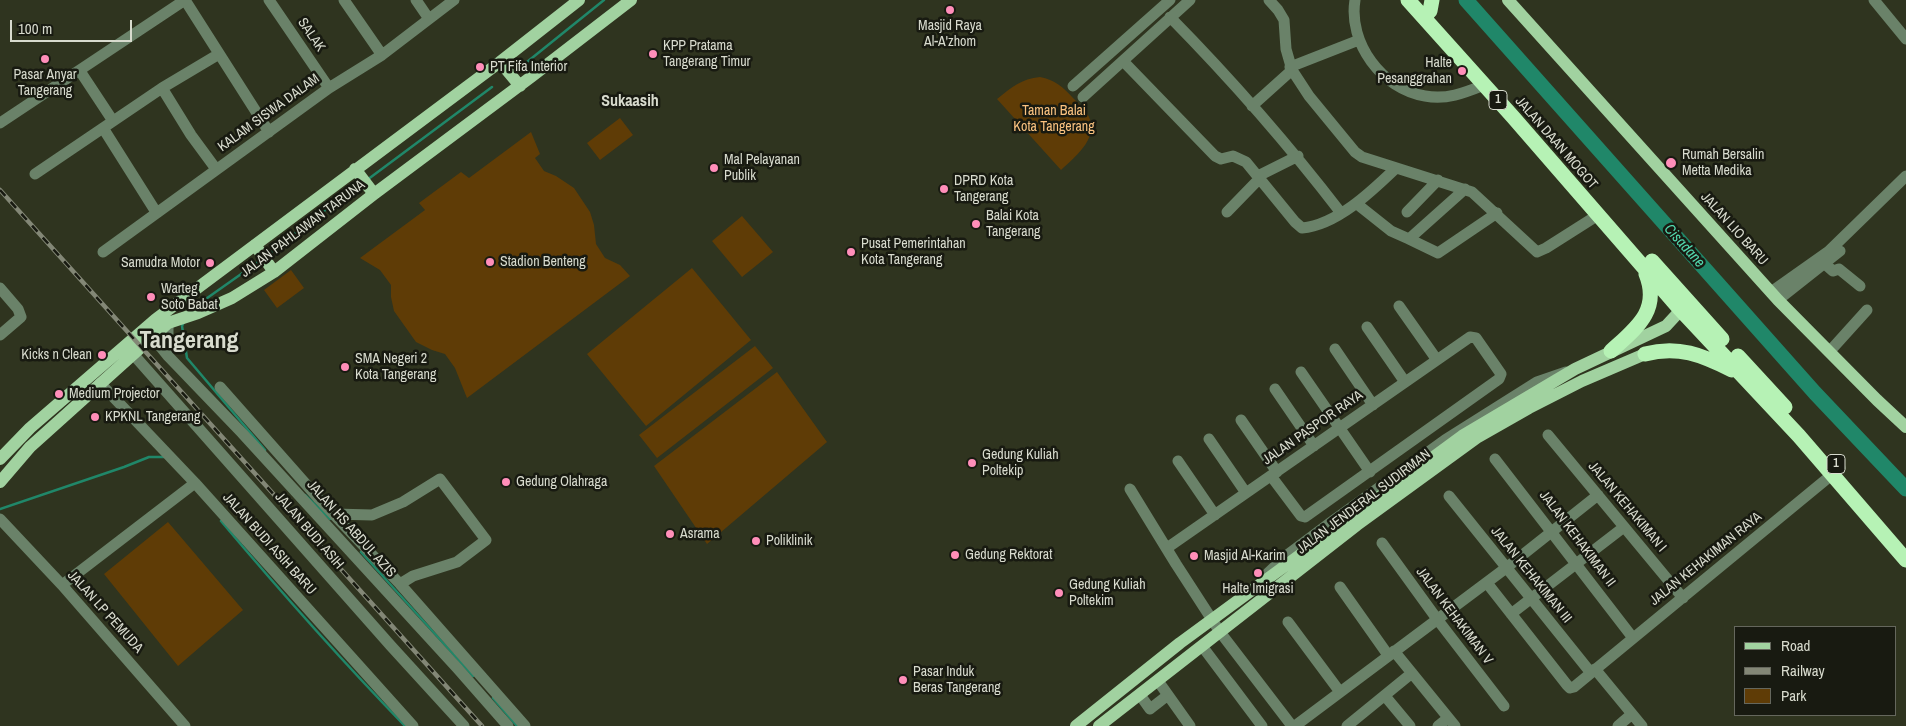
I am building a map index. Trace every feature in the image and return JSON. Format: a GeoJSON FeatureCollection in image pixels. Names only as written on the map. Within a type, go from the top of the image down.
{"type":"FeatureCollection","features":[{"type":"Feature","properties":{"kind":"highway","name":"JALAN DAAN MOGOT"},"geometry":{"type":"LineString","coordinates":[[1408,0],[1596,207],[1674,286],[1836,471],[1906,560]]}},
{"type":"Feature","properties":{"kind":"highway","name":"JALAN DAAN MOGOT"},"geometry":{"type":"LineString","coordinates":[[1420,0],[1431,6],[1644,268],[1679,308],[1906,545]]}},
{"type":"Feature","properties":{"kind":"highway"},"geometry":{"type":"LineString","coordinates":[[1611,351],[1636,327],[1648,310],[1652,292],[1644,268]]}},
{"type":"Feature","properties":{"kind":"highway"},"geometry":{"type":"LineString","coordinates":[[1645,354],[1660,350],[1680,351],[1711,359],[1742,375]]}},
{"type":"Feature","properties":{"kind":"main road","name":"JALAN PAHLAWAN TARUNA"},"geometry":{"type":"LineString","coordinates":[[0,459],[30,428],[148,325],[357,172],[580,0]]}},
{"type":"Feature","properties":{"kind":"main road","name":"JALAN PAHLAWAN TARUNA"},"geometry":{"type":"LineString","coordinates":[[0,482],[30,447],[100,382],[170,322],[198,313],[240,294],[372,191],[520,86],[631,0]]}},
{"type":"Feature","properties":{"kind":"main road","name":"JALAN LIO BARU"},"geometry":{"type":"LineString","coordinates":[[1508,0],[1774,296],[1906,427]]}},
{"type":"Feature","properties":{"kind":"main road"},"geometry":{"type":"LineString","coordinates":[[500,62],[520,86]]}},
{"type":"Feature","properties":{"kind":"main road"},"geometry":{"type":"LineString","coordinates":[[357,172],[372,191]]}},
{"type":"Feature","properties":{"kind":"main road"},"geometry":{"type":"LineString","coordinates":[[257,247],[272,269]]}},
{"type":"Feature","properties":{"kind":"main road","name":"JALAN DAAN MOGOT"},"geometry":{"type":"LineString","coordinates":[[1674,286],[1678,296],[1679,308]]}},
{"type":"Feature","properties":{"kind":"main road","name":"JALAN JENDERAL SUDIRMAN"},"geometry":{"type":"LineString","coordinates":[[1076,726],[1212,620],[1405,476],[1462,436],[1575,369],[1666,326],[1676,317],[1679,308]]}},
{"type":"Feature","properties":{"kind":"main road","name":"JALAN JENDERAL SUDIRMAN"},"geometry":{"type":"LineString","coordinates":[[1099,726],[1409,486],[1478,437],[1582,381],[1645,354]]}},
{"type":"Feature","properties":{"kind":"street"},"geometry":{"type":"LineString","coordinates":[[0,123],[185,0],[269,132]]}},
{"type":"Feature","properties":{"kind":"street","name":"SALAK"},"geometry":{"type":"LineString","coordinates":[[268,0],[329,88]]}},
{"type":"Feature","properties":{"kind":"street"},"geometry":{"type":"LineString","coordinates":[[344,0],[382,55]]}},
{"type":"Feature","properties":{"kind":"street"},"geometry":{"type":"LineString","coordinates":[[416,0],[429,19]]}},
{"type":"Feature","properties":{"kind":"street","name":"KALAM SISWA DALAM"},"geometry":{"type":"LineString","coordinates":[[103,252],[329,88],[382,55],[454,0]]}},
{"type":"Feature","properties":{"kind":"street"},"geometry":{"type":"LineString","coordinates":[[1073,86],[1170,0]]}},
{"type":"Feature","properties":{"kind":"street"},"geometry":{"type":"LineString","coordinates":[[1083,98],[1190,0]]}},
{"type":"Feature","properties":{"kind":"street"},"geometry":{"type":"LineString","coordinates":[[1269,0],[1284,20],[1286,49],[1291,69],[1309,96],[1355,152],[1369,160],[1438,180],[1479,196],[1536,252],[1596,207]]}},
{"type":"Feature","properties":{"kind":"street"},"geometry":{"type":"LineString","coordinates":[[1356,0],[1354,10],[1359,40],[1372,64],[1395,85],[1424,96],[1455,96],[1484,85]]}},
{"type":"Feature","properties":{"kind":"street"},"geometry":{"type":"LineString","coordinates":[[1874,0],[1906,39]]}},
{"type":"Feature","properties":{"kind":"street"},"geometry":{"type":"LineString","coordinates":[[1170,17],[1298,156],[1341,213]]}},
{"type":"Feature","properties":{"kind":"street"},"geometry":{"type":"LineString","coordinates":[[1252,106],[1291,69],[1359,40]]}},
{"type":"Feature","properties":{"kind":"street"},"geometry":{"type":"LineString","coordinates":[[36,174],[162,88],[219,54]]}},
{"type":"Feature","properties":{"kind":"street"},"geometry":{"type":"LineString","coordinates":[[1123,61],[1215,156],[1221,159],[1233,156],[1246,162],[1294,222],[1302,228],[1311,227],[1357,204],[1396,168]]}},
{"type":"Feature","properties":{"kind":"street"},"geometry":{"type":"LineString","coordinates":[[80,71],[113,121]]}},
{"type":"Feature","properties":{"kind":"street"},"geometry":{"type":"LineString","coordinates":[[162,88],[191,135],[216,169]]}},
{"type":"Feature","properties":{"kind":"street"},"geometry":{"type":"LineString","coordinates":[[103,128],[156,212]]}},
{"type":"Feature","properties":{"kind":"street"},"geometry":{"type":"LineString","coordinates":[[1226,212],[1259,177],[1298,156]]}},
{"type":"Feature","properties":{"kind":"street"},"geometry":{"type":"LineString","coordinates":[[1774,296],[1829,251],[1906,176]]}},
{"type":"Feature","properties":{"kind":"street"},"geometry":{"type":"LineString","coordinates":[[1407,212],[1438,180]]}},
{"type":"Feature","properties":{"kind":"street"},"geometry":{"type":"LineString","coordinates":[[1774,296],[1825,264],[1844,248],[1906,184]]}},
{"type":"Feature","properties":{"kind":"street"},"geometry":{"type":"LineString","coordinates":[[1408,239],[1465,189]]}},
{"type":"Feature","properties":{"kind":"street"},"geometry":{"type":"LineString","coordinates":[[1357,204],[1391,232],[1438,252],[1497,213]]}},
{"type":"Feature","properties":{"kind":"street"},"geometry":{"type":"LineString","coordinates":[[1825,264],[1833,271],[1839,269],[1860,286]]}},
{"type":"Feature","properties":{"kind":"street"},"geometry":{"type":"LineString","coordinates":[[0,288],[20,313],[18,320],[0,335]]}},
{"type":"Feature","properties":{"kind":"street"},"geometry":{"type":"LineString","coordinates":[[1399,306],[1437,360]]}},
{"type":"Feature","properties":{"kind":"street"},"geometry":{"type":"LineString","coordinates":[[1830,351],[1867,310]]}},
{"type":"Feature","properties":{"kind":"street"},"geometry":{"type":"LineString","coordinates":[[168,356],[170,322]]}},
{"type":"Feature","properties":{"kind":"street"},"geometry":{"type":"LineString","coordinates":[[1366,327],[1405,382]]}},
{"type":"Feature","properties":{"kind":"street","name":"JALAN HS ABDUL AZIS"},"geometry":{"type":"LineString","coordinates":[[152,336],[168,356],[308,505],[463,665]]}},
{"type":"Feature","properties":{"kind":"street","name":"JALAN PASPOR RAYA"},"geometry":{"type":"LineString","coordinates":[[1167,548],[1470,337],[1476,338],[1501,374],[1501,377],[1370,472]]}},
{"type":"Feature","properties":{"kind":"street"},"geometry":{"type":"LineString","coordinates":[[1334,349],[1373,405]]}},
{"type":"Feature","properties":{"kind":"street","name":"JALAN BUDI ASIH"},"geometry":{"type":"LineString","coordinates":[[133,354],[179,409],[390,646],[464,726]]}},
{"type":"Feature","properties":{"kind":"street"},"geometry":{"type":"LineString","coordinates":[[1241,420],[1303,517],[1370,472],[1301,372]]}},
{"type":"Feature","properties":{"kind":"street","name":"JALAN BUDI ASIH BARU"},"geometry":{"type":"LineString","coordinates":[[100,382],[414,726]]}},
{"type":"Feature","properties":{"kind":"street"},"geometry":{"type":"LineString","coordinates":[[220,387],[320,499],[400,584],[508,719],[524,726]]}},
{"type":"Feature","properties":{"kind":"street"},"geometry":{"type":"LineString","coordinates":[[1275,389],[1314,446]]}},
{"type":"Feature","properties":{"kind":"street"},"geometry":{"type":"LineString","coordinates":[[242,433],[262,433]]}},
{"type":"Feature","properties":{"kind":"street","name":"JALAN KEHAKIMAN I"},"geometry":{"type":"LineString","coordinates":[[1548,435],[1682,598]]}},
{"type":"Feature","properties":{"kind":"street"},"geometry":{"type":"LineString","coordinates":[[1209,439],[1246,493]]}},
{"type":"Feature","properties":{"kind":"street","name":"JALAN KEHAKIMAN II"},"geometry":{"type":"LineString","coordinates":[[1495,459],[1633,638]]}},
{"type":"Feature","properties":{"kind":"street"},"geometry":{"type":"LineString","coordinates":[[1178,461],[1215,515]]}},
{"type":"Feature","properties":{"kind":"street","name":"JALAN KEHAKIMAN RAYA"},"geometry":{"type":"LineString","coordinates":[[1512,614],[1567,685],[1570,688],[1574,687],[1836,471]]}},
{"type":"Feature","properties":{"kind":"street"},"geometry":{"type":"LineString","coordinates":[[334,514],[372,515],[409,499],[440,479],[486,540],[457,562],[412,576],[400,584]]}},
{"type":"Feature","properties":{"kind":"street"},"geometry":{"type":"LineString","coordinates":[[62,586],[192,485]]}},
{"type":"Feature","properties":{"kind":"street"},"geometry":{"type":"LineString","coordinates":[[1130,489],[1220,632],[1293,726],[1487,583],[1598,495]]}},
{"type":"Feature","properties":{"kind":"street","name":"JALAN KEHAKIMAN III"},"geometry":{"type":"LineString","coordinates":[[1449,496],[1532,600],[1642,726]]}},
{"type":"Feature","properties":{"kind":"street"},"geometry":{"type":"LineString","coordinates":[[308,505],[320,499]]}},
{"type":"Feature","properties":{"kind":"street","name":"JALAN LP PEMUDA"},"geometry":{"type":"LineString","coordinates":[[0,519],[186,726]]}},
{"type":"Feature","properties":{"kind":"street"},"geometry":{"type":"LineString","coordinates":[[1487,583],[1512,614],[1624,527]]}},
{"type":"Feature","properties":{"kind":"street","name":"JALAN KEHAKIMAN V"},"geometry":{"type":"LineString","coordinates":[[1382,543],[1437,619],[1504,706]]}},
{"type":"Feature","properties":{"kind":"street"},"geometry":{"type":"LineString","coordinates":[[1340,587],[1391,653],[1412,673],[1451,722],[1438,726]]}},
{"type":"Feature","properties":{"kind":"street"},"geometry":{"type":"LineString","coordinates":[[1288,622],[1340,692]]}},
{"type":"Feature","properties":{"kind":"street"},"geometry":{"type":"LineString","coordinates":[[1202,646],[1262,726]]}},
{"type":"Feature","properties":{"kind":"street"},"geometry":{"type":"LineString","coordinates":[[1347,726],[1412,673]]}},
{"type":"Feature","properties":{"kind":"street"},"geometry":{"type":"LineString","coordinates":[[1158,681],[1190,726]]}},
{"type":"Feature","properties":{"kind":"street"},"geometry":{"type":"LineString","coordinates":[[1140,695],[1150,709],[1168,695]]}},
{"type":"Feature","properties":{"kind":"street"},"geometry":{"type":"LineString","coordinates":[[1385,696],[1410,726]]}},
{"type":"Feature","properties":{"kind":"street"},"geometry":{"type":"LineString","coordinates":[[1618,726],[1632,714]]}},
{"type":"Feature","properties":{"kind":"green space","name":"Taman Balai Kota Tangerang"},"geometry":{"type":"Polygon","coordinates":[[[1040,77],[1062,87],[1083,108],[1090,121],[1090,137],[1086,144],[1061,170],[997,99],[1012,87],[1040,77]]]}},
{"type":"Feature","properties":{"kind":"green space"},"geometry":{"type":"Polygon","coordinates":[[[620,118],[633,135],[600,160],[587,143],[620,118]]]}},
{"type":"Feature","properties":{"kind":"green space","name":"Stadion Benteng"},"geometry":{"type":"Polygon","coordinates":[[[531,132],[540,154],[535,158],[544,171],[556,176],[574,188],[590,212],[594,225],[596,244],[605,258],[620,265],[630,276],[467,398],[455,368],[445,354],[416,342],[394,311],[391,285],[380,270],[360,258],[425,210],[419,203],[461,172],[469,178],[531,132]]]}},
{"type":"Feature","properties":{"kind":"green space"},"geometry":{"type":"Polygon","coordinates":[[[742,216],[773,252],[742,277],[712,241],[742,216]]]}},
{"type":"Feature","properties":{"kind":"green space"},"geometry":{"type":"Polygon","coordinates":[[[692,268],[751,340],[646,426],[587,354],[692,268]]]}},
{"type":"Feature","properties":{"kind":"green space"},"geometry":{"type":"Polygon","coordinates":[[[291,270],[304,288],[277,308],[264,290],[291,270]]]}},
{"type":"Feature","properties":{"kind":"green space"},"geometry":{"type":"Polygon","coordinates":[[[755,346],[773,368],[657,458],[639,435],[755,346]]]}},
{"type":"Feature","properties":{"kind":"green space"},"geometry":{"type":"Polygon","coordinates":[[[777,372],[827,442],[707,544],[654,466],[777,372]]]}},
{"type":"Feature","properties":{"kind":"green space"},"geometry":{"type":"Polygon","coordinates":[[[168,522],[243,610],[178,666],[104,574],[168,522]]]}},
{"type":"Feature","properties":{"kind":"waterway"},"geometry":{"type":"LineString","coordinates":[[522,66],[604,0]]}},
{"type":"Feature","properties":{"kind":"waterway","name":"Cisadane"},"geometry":{"type":"LineString","coordinates":[[1466,0],[1815,393],[1906,489]]}},
{"type":"Feature","properties":{"kind":"waterway"},"geometry":{"type":"LineString","coordinates":[[367,180],[492,87]]}},
{"type":"Feature","properties":{"kind":"waterway"},"geometry":{"type":"LineString","coordinates":[[268,255],[314,218],[361,185]]}},
{"type":"Feature","properties":{"kind":"waterway"},"geometry":{"type":"LineString","coordinates":[[191,311],[261,260]]}},
{"type":"Feature","properties":{"kind":"waterway"},"geometry":{"type":"LineString","coordinates":[[184,322],[182,326],[187,358],[265,450]]}},
{"type":"Feature","properties":{"kind":"waterway"},"geometry":{"type":"LineString","coordinates":[[0,509],[149,457],[164,457]]}},
{"type":"Feature","properties":{"kind":"waterway"},"geometry":{"type":"LineString","coordinates":[[305,495],[330,519]]}},
{"type":"Feature","properties":{"kind":"waterway"},"geometry":{"type":"LineString","coordinates":[[221,521],[311,625],[405,726]]}},
{"type":"Feature","properties":{"kind":"waterway"},"geometry":{"type":"LineString","coordinates":[[361,552],[473,676]]}},
{"type":"Feature","properties":{"kind":"waterway"},"geometry":{"type":"LineString","coordinates":[[493,698],[517,726]]}},
{"type":"Feature","properties":{"kind":"railway"},"geometry":{"type":"LineString","coordinates":[[0,190],[482,726]]}},
{"type":"Feature","properties":{"kind":"place","name":"Masjid Raya Al-A'zhom"},"geometry":{"type":"Point","coordinates":[950,10]}},
{"type":"Feature","properties":{"kind":"place","name":"KPP Pratama Tangerang Timur"},"geometry":{"type":"Point","coordinates":[653,54]}},
{"type":"Feature","properties":{"kind":"place","name":"Pasar Anyar Tangerang"},"geometry":{"type":"Point","coordinates":[45,59]}},
{"type":"Feature","properties":{"kind":"place","name":"PT Fifa Interior"},"geometry":{"type":"Point","coordinates":[480,67]}},
{"type":"Feature","properties":{"kind":"place","name":"Halte Pesanggrahan"},"geometry":{"type":"Point","coordinates":[1462,71]}},
{"type":"Feature","properties":{"kind":"place","name":"Rumah Bersalin Metta Medika"},"geometry":{"type":"Point","coordinates":[1671,163]}},
{"type":"Feature","properties":{"kind":"place","name":"Mal Pelayanan Publik"},"geometry":{"type":"Point","coordinates":[714,168]}},
{"type":"Feature","properties":{"kind":"place","name":"DPRD Kota Tangerang"},"geometry":{"type":"Point","coordinates":[944,189]}},
{"type":"Feature","properties":{"kind":"place","name":"Balai Kota Tangerang"},"geometry":{"type":"Point","coordinates":[976,224]}},
{"type":"Feature","properties":{"kind":"place","name":"Pusat Pemerintahan Kota Tangerang"},"geometry":{"type":"Point","coordinates":[851,252]}},
{"type":"Feature","properties":{"kind":"place","name":"Stadion Benteng"},"geometry":{"type":"Point","coordinates":[490,262]}},
{"type":"Feature","properties":{"kind":"place","name":"Samudra Motor"},"geometry":{"type":"Point","coordinates":[210,263]}},
{"type":"Feature","properties":{"kind":"place","name":"Warteg Soto Babat"},"geometry":{"type":"Point","coordinates":[151,297]}},
{"type":"Feature","properties":{"kind":"place","name":"Kicks n Clean"},"geometry":{"type":"Point","coordinates":[102,355]}},
{"type":"Feature","properties":{"kind":"place","name":"SMA Negeri 2 Kota Tangerang"},"geometry":{"type":"Point","coordinates":[345,367]}},
{"type":"Feature","properties":{"kind":"place","name":"Medium Projector"},"geometry":{"type":"Point","coordinates":[59,394]}},
{"type":"Feature","properties":{"kind":"place","name":"KPKNL Tangerang"},"geometry":{"type":"Point","coordinates":[95,417]}},
{"type":"Feature","properties":{"kind":"place","name":"Gedung Kuliah Poltekip"},"geometry":{"type":"Point","coordinates":[972,463]}},
{"type":"Feature","properties":{"kind":"place","name":"Gedung Olahraga"},"geometry":{"type":"Point","coordinates":[506,482]}},
{"type":"Feature","properties":{"kind":"place","name":"Asrama"},"geometry":{"type":"Point","coordinates":[670,534]}},
{"type":"Feature","properties":{"kind":"place","name":"Poliklinik"},"geometry":{"type":"Point","coordinates":[756,541]}},
{"type":"Feature","properties":{"kind":"place","name":"Gedung Rektorat"},"geometry":{"type":"Point","coordinates":[955,555]}},
{"type":"Feature","properties":{"kind":"place","name":"Masjid Al-Karim"},"geometry":{"type":"Point","coordinates":[1194,556]}},
{"type":"Feature","properties":{"kind":"place","name":"Halte Imigrasi"},"geometry":{"type":"Point","coordinates":[1258,573]}},
{"type":"Feature","properties":{"kind":"place","name":"Gedung Kuliah Poltekim"},"geometry":{"type":"Point","coordinates":[1059,593]}},
{"type":"Feature","properties":{"kind":"place","name":"Pasar Induk Beras Tangerang"},"geometry":{"type":"Point","coordinates":[903,680]}},
{"type":"Feature","properties":{"kind":"district","name":"Sukaasih"},"geometry":{"type":"Point","coordinates":[630,102]}},
{"type":"Feature","properties":{"kind":"district","name":"Tangerang"},"geometry":{"type":"Point","coordinates":[189,342]}}]}
